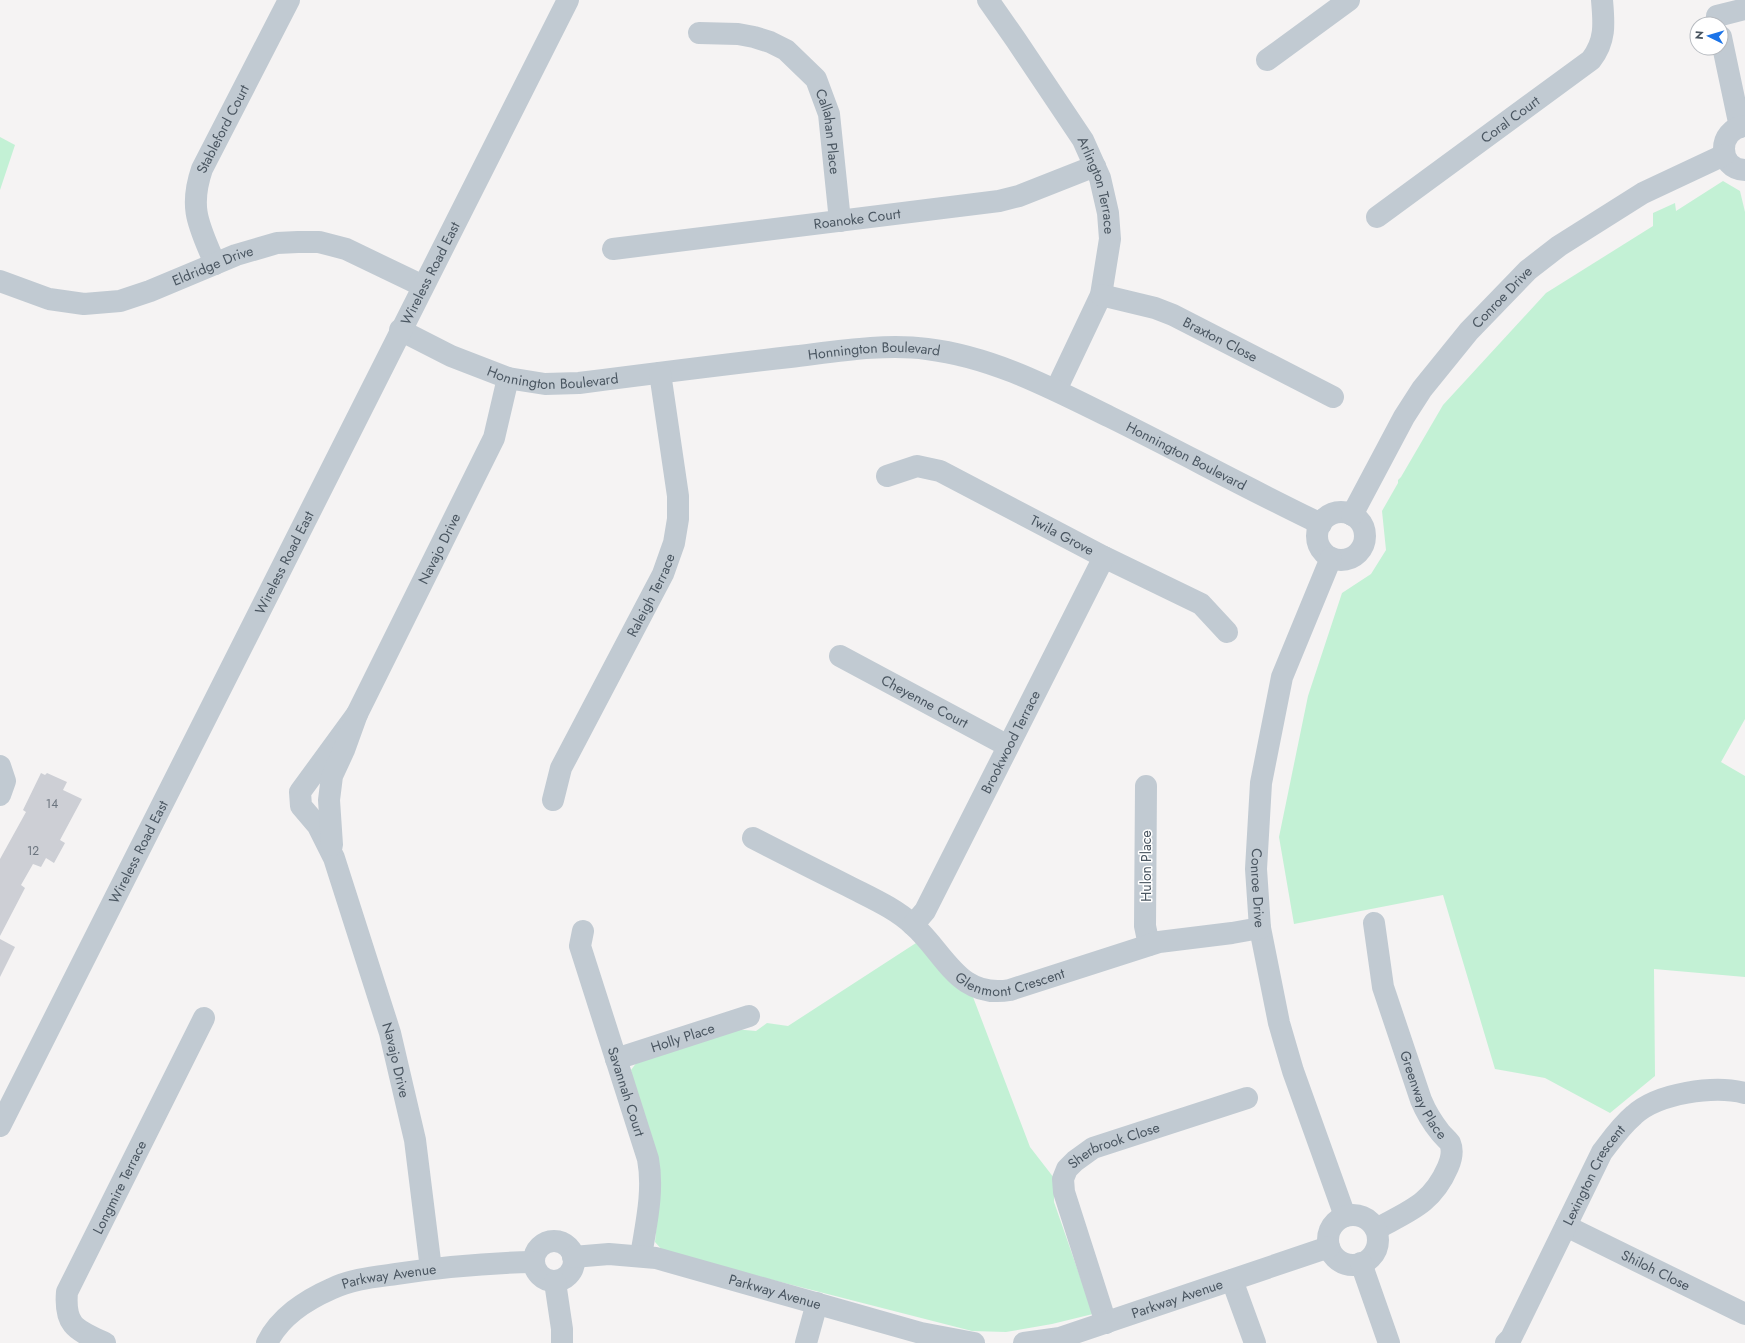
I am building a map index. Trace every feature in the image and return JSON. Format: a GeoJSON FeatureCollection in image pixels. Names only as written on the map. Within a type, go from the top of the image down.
{"type":"FeatureCollection","features":[{"type":"Feature","properties":{"kind":"street","name":"Stableford Court"},"geometry":{"type":"LineString","coordinates":[[215,264],[196,217],[195,200],[197,184],[202,169],[289,0]]}},
{"type":"Feature","properties":{"kind":"street","name":"Wireless Road East"},"geometry":{"type":"LineString","coordinates":[[0,1126],[400,330],[568,0]]}},
{"type":"Feature","properties":{"kind":"street","name":"Arlington Terrace"},"geometry":{"type":"LineString","coordinates":[[988,0],[1083,140],[1100,178],[1108,213],[1110,239],[1102,295],[1056,390]]}},
{"type":"Feature","properties":{"kind":"street"},"geometry":{"type":"LineString","coordinates":[[1267,60],[1349,0]]}},
{"type":"Feature","properties":{"kind":"street","name":"Coral Court"},"geometry":{"type":"LineString","coordinates":[[1377,217],[1591,60],[1597,52],[1604,32],[1602,0]]}},
{"type":"Feature","properties":{"kind":"street"},"geometry":{"type":"LineString","coordinates":[[1725,16],[1745,9]]}},
{"type":"Feature","properties":{"kind":"street","name":"Callahan Place"},"geometry":{"type":"LineString","coordinates":[[699,33],[738,34],[770,42],[786,50],[816,79],[829,114],[840,220]]}},
{"type":"Feature","properties":{"kind":"street"},"geometry":{"type":"LineString","coordinates":[[1726,56],[1742,127],[1731,131],[1726,138],[1723,146],[1724,155],[1728,163],[1734,168],[1745,170]]}},
{"type":"Feature","properties":{"kind":"street","name":"Conroe Drive"},"geometry":{"type":"LineString","coordinates":[[1352,515],[1401,423],[1422,389],[1469,331],[1528,270],[1559,246],[1643,193],[1724,155]]}},
{"type":"Feature","properties":{"kind":"street","name":"Roanoke Court"},"geometry":{"type":"LineString","coordinates":[[613,249],[999,201],[1019,196],[1095,166]]}},
{"type":"Feature","properties":{"kind":"street","name":"Eldridge Drive"},"geometry":{"type":"LineString","coordinates":[[0,281],[49,299],[84,304],[120,301],[236,255],[277,243],[319,242],[346,249],[423,286]]}},
{"type":"Feature","properties":{"kind":"street","name":"Braxton Close"},"geometry":{"type":"LineString","coordinates":[[1102,295],[1155,308],[1173,315],[1333,397]]}},
{"type":"Feature","properties":{"kind":"street","name":"Honnington Boulevard"},"geometry":{"type":"LineString","coordinates":[[400,330],[451,356],[508,378],[545,384],[579,383],[816,354],[901,346],[928,349],[990,362],[1056,390],[1169,446],[1253,492],[1321,524]]}},
{"type":"Feature","properties":{"kind":"street","name":"Raleigh Terrace"},"geometry":{"type":"LineString","coordinates":[[553,800],[561,768],[663,574],[674,543],[678,519],[678,496],[660,373]]}},
{"type":"Feature","properties":{"kind":"street","name":"Navajo Drive"},"geometry":{"type":"LineString","coordinates":[[334,858],[328,800],[332,776],[344,750],[357,714],[494,438],[508,378]]}},
{"type":"Feature","properties":{"kind":"street","name":"Twila Grove"},"geometry":{"type":"LineString","coordinates":[[887,476],[918,466],[940,471],[1104,557],[1201,604],[1227,632]]}},
{"type":"Feature","properties":{"kind":"street"},"geometry":{"type":"LineString","coordinates":[[1343,512],[1352,515],[1359,521],[1363,528],[1365,538],[1363,547],[1356,555],[1349,559],[1339,560],[1331,558],[1323,552],[1319,544],[1318,534],[1321,524],[1333,513],[1343,512]]}},
{"type":"Feature","properties":{"kind":"street","name":"Brookwood Terrace"},"geometry":{"type":"LineString","coordinates":[[913,925],[925,911],[1104,557]]}},
{"type":"Feature","properties":{"kind":"street","name":"Conroe Drive"},"geometry":{"type":"LineString","coordinates":[[1331,558],[1282,677],[1263,775],[1256,869],[1260,928],[1279,1023],[1345,1216]]}},
{"type":"Feature","properties":{"kind":"street","name":"Cheyenne Court"},"geometry":{"type":"LineString","coordinates":[[840,656],[1008,746]]}},
{"type":"Feature","properties":{"kind":"street","name":"Navajo Drive"},"geometry":{"type":"LineString","coordinates":[[357,714],[300,792],[301,806],[318,826],[334,858],[390,1033],[415,1140],[431,1269]]}},
{"type":"Feature","properties":{"kind":"street"},"geometry":{"type":"LineString","coordinates":[[0,766],[4,781],[0,795]]}},
{"type":"Feature","properties":{"kind":"street","name":"Hulon Place"},"geometry":{"type":"LineString","coordinates":[[1146,786],[1145,926],[1149,945]]}},
{"type":"Feature","properties":{"kind":"street","name":"Glenmont Crescent"},"geometry":{"type":"LineString","coordinates":[[753,838],[871,898],[913,925],[966,982],[980,990],[999,992],[1010,990],[1159,942],[1260,928]]}},
{"type":"Feature","properties":{"kind":"street","name":"Greenway Place"},"geometry":{"type":"LineString","coordinates":[[1374,923],[1383,987],[1421,1100],[1428,1116],[1450,1144],[1452,1152],[1450,1163],[1444,1176],[1428,1199],[1376,1229]]}},
{"type":"Feature","properties":{"kind":"street","name":"Savannah Court"},"geometry":{"type":"LineString","coordinates":[[583,931],[580,946],[648,1159],[650,1172],[649,1202],[641,1256]]}},
{"type":"Feature","properties":{"kind":"street","name":"Holly Place"},"geometry":{"type":"LineString","coordinates":[[616,1059],[749,1016]]}},
{"type":"Feature","properties":{"kind":"street","name":"Longmire Terrace"},"geometry":{"type":"LineString","coordinates":[[105,1343],[80,1331],[70,1322],[66,1307],[67,1292],[204,1018]]}},
{"type":"Feature","properties":{"kind":"street","name":"Lexington Crescent"},"geometry":{"type":"LineString","coordinates":[[1506,1343],[1510,1338],[1602,1152],[1617,1132],[1634,1114],[1656,1102],[1684,1093],[1712,1091],[1745,1094]]}},
{"type":"Feature","properties":{"kind":"street","name":"Sherbrook Close"},"geometry":{"type":"LineString","coordinates":[[1106,1323],[1067,1206],[1063,1179],[1067,1169],[1084,1153],[1093,1148],[1247,1098]]}},
{"type":"Feature","properties":{"kind":"street"},"geometry":{"type":"LineString","coordinates":[[1355,1215],[1363,1217],[1376,1229],[1377,1242],[1375,1252],[1361,1263],[1350,1265],[1340,1261],[1333,1256],[1328,1247],[1328,1238],[1331,1227],[1336,1220],[1345,1216],[1355,1215]]}},
{"type":"Feature","properties":{"kind":"street","name":"Shiloh Close"},"geometry":{"type":"LineString","coordinates":[[1566,1226],[1745,1314]]}},
{"type":"Feature","properties":{"kind":"street"},"geometry":{"type":"LineString","coordinates":[[556,1240],[570,1248],[574,1257],[574,1263],[571,1271],[567,1276],[555,1282],[544,1279],[538,1274],[533,1262],[540,1245],[556,1240]]}},
{"type":"Feature","properties":{"kind":"street","name":"Parkway Avenue"},"geometry":{"type":"LineString","coordinates":[[1024,1343],[1060,1338],[1328,1247]]}},
{"type":"Feature","properties":{"kind":"street","name":"Parkway Avenue"},"geometry":{"type":"LineString","coordinates":[[574,1257],[609,1254],[656,1258],[690,1266],[920,1333],[974,1343]]}},
{"type":"Feature","properties":{"kind":"street","name":"Parkway Avenue"},"geometry":{"type":"LineString","coordinates":[[267,1343],[272,1333],[286,1318],[307,1301],[332,1288],[362,1278],[490,1263],[533,1262]]}},
{"type":"Feature","properties":{"kind":"street"},"geometry":{"type":"LineString","coordinates":[[1361,1263],[1389,1343]]}},
{"type":"Feature","properties":{"kind":"street"},"geometry":{"type":"LineString","coordinates":[[1232,1280],[1255,1343]]}},
{"type":"Feature","properties":{"kind":"street"},"geometry":{"type":"LineString","coordinates":[[555,1282],[562,1330],[562,1343]]}},
{"type":"Feature","properties":{"kind":"street"},"geometry":{"type":"LineString","coordinates":[[806,1343],[817,1303]]}},
{"type":"Feature","properties":{"kind":"green space"},"geometry":{"type":"Polygon","coordinates":[[[0,137],[15,145],[0,190],[0,137]]]}},
{"type":"Feature","properties":{"kind":"green space"},"geometry":{"type":"Polygon","coordinates":[[[1723,181],[1740,191],[1745,212],[1745,719],[1721,762],[1745,776],[1745,977],[1654,969],[1655,1076],[1610,1113],[1545,1078],[1495,1069],[1443,895],[1294,924],[1279,837],[1308,696],[1342,593],[1371,574],[1386,550],[1382,511],[1398,483],[1398,480],[1443,405],[1546,293],[1653,226],[1653,213],[1675,203],[1676,211],[1723,181]]]}},
{"type":"Feature","properties":{"kind":"green space"},"geometry":{"type":"Polygon","coordinates":[[[916,943],[973,997],[1030,1147],[1054,1178],[1054,1202],[1093,1314],[1052,1324],[1006,1332],[972,1331],[664,1252],[655,1242],[658,1211],[631,1070],[637,1062],[734,1029],[756,1031],[767,1023],[788,1026],[916,943]]]}},
{"type":"Feature","properties":{"kind":"building"},"geometry":{"type":"Polygon","coordinates":[[[41,773],[45,775],[47,773],[67,782],[63,790],[82,799],[60,840],[65,843],[54,863],[46,858],[41,867],[33,864],[21,885],[25,888],[0,936],[0,859],[26,812],[23,810],[41,773]]]}},
{"type":"Feature","properties":{"kind":"building"},"geometry":{"type":"Polygon","coordinates":[[[0,939],[15,947],[0,977],[0,939]]]}}]}
